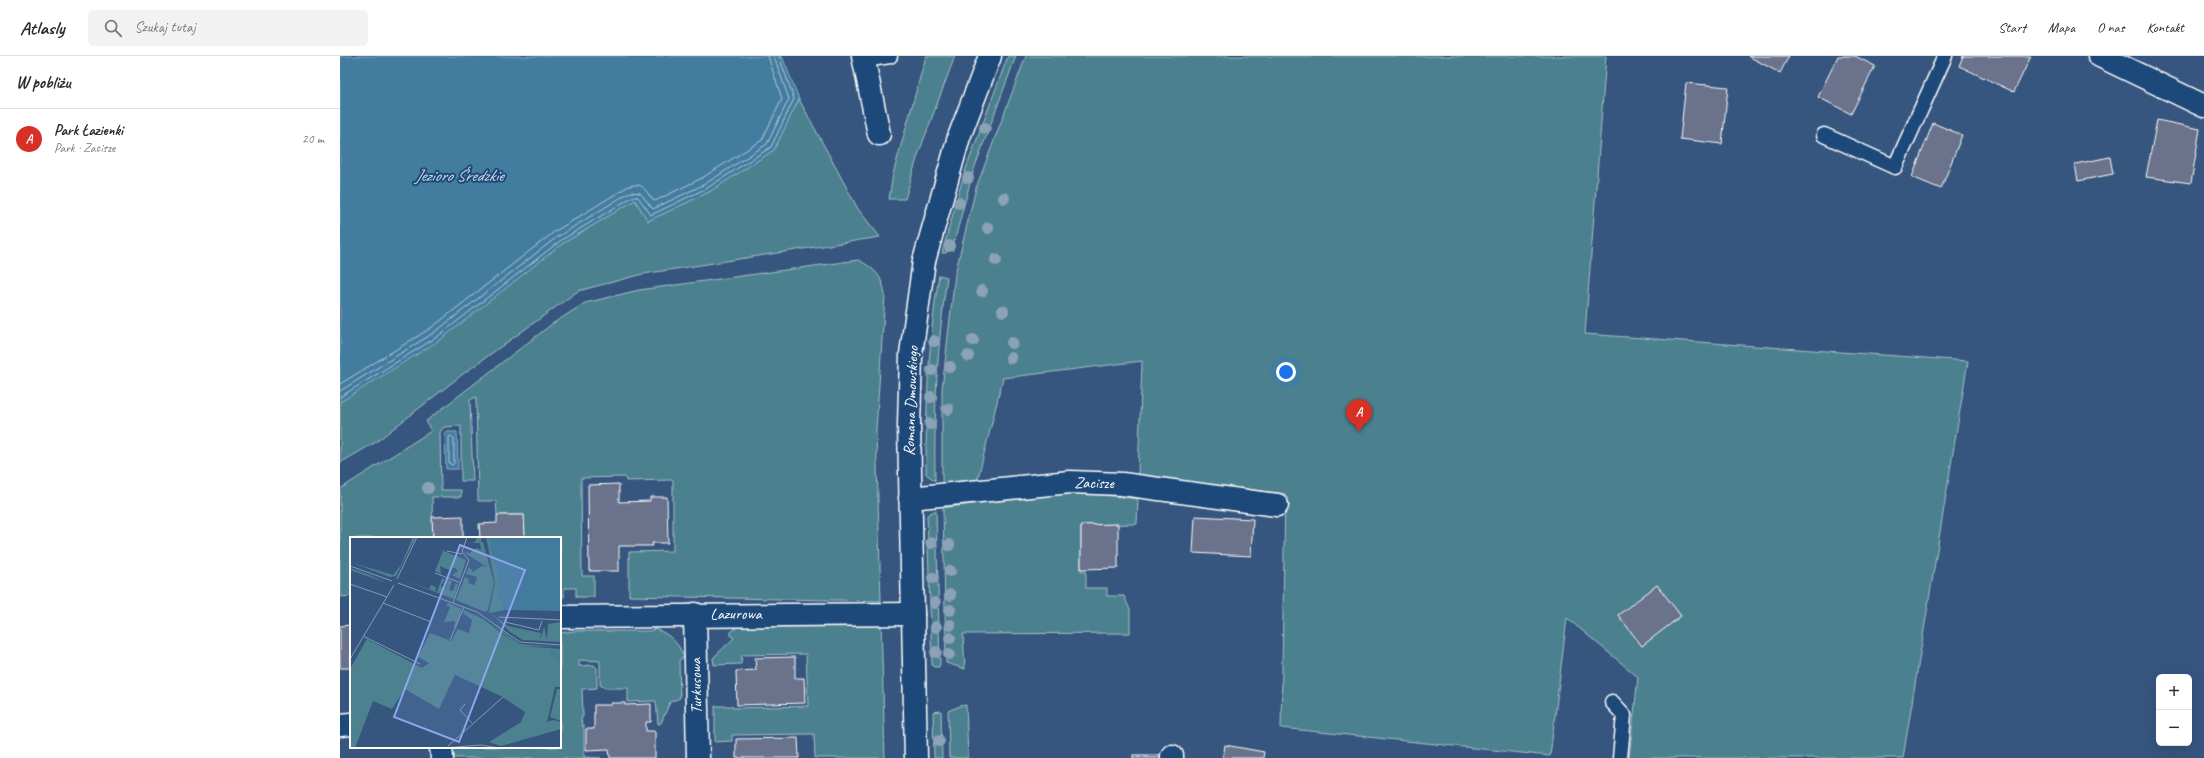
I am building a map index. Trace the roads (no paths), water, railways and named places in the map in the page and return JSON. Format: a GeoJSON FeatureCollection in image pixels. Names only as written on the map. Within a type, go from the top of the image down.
{"type":"FeatureCollection","features":[{"type":"Feature","properties":{"kind":"street","name":"Romana Dmowskiego"},"geometry":{"type":"LineString","coordinates":[[916,758],[909,425],[911,354],[924,261],[959,137],[990,56]]}},
{"type":"Feature","properties":{"kind":"street"},"geometry":{"type":"LineString","coordinates":[[2100,56],[2204,106]]}},
{"type":"Feature","properties":{"kind":"street"},"geometry":{"type":"LineString","coordinates":[[864,58],[879,134]]}},
{"type":"Feature","properties":{"kind":"street","name":"Zacisze"},"geometry":{"type":"LineString","coordinates":[[910,498],[1070,482],[1122,484],[1277,505]]}},
{"type":"Feature","properties":{"kind":"street","name":"Lazurowa"},"geometry":{"type":"LineString","coordinates":[[561,617],[695,614],[913,614]]}},
{"type":"Feature","properties":{"kind":"street","name":"Turkusowa"},"geometry":{"type":"LineString","coordinates":[[695,614],[698,758]]}},
{"type":"Feature","properties":{"kind":"street"},"geometry":{"type":"LineString","coordinates":[[340,725],[350,724]]}},
{"type":"Feature","properties":{"kind":"street"},"geometry":{"type":"LineString","coordinates":[[441,748],[442,758]]}},
{"type":"Feature","properties":{"kind":"lane"},"geometry":{"type":"LineString","coordinates":[[864,58],[890,56]]}},
{"type":"Feature","properties":{"kind":"lane"},"geometry":{"type":"LineString","coordinates":[[1824,135],[1895,168],[1945,56]]}},
{"type":"Feature","properties":{"kind":"lane"},"geometry":{"type":"LineString","coordinates":[[1612,702],[1624,715],[1620,758]]}},
{"type":"Feature","properties":{"kind":"water","name":"Jezioro Średzkie"},"geometry":{"type":"Polygon","coordinates":[[[340,56],[782,56],[799,99],[774,150],[709,192],[648,221],[635,200],[562,244],[440,340],[340,402],[340,56]]]}},
{"type":"Feature","properties":{"kind":"water"},"geometry":{"type":"Polygon","coordinates":[[[445,432],[457,432],[458,469],[446,469],[445,432]]]}},
{"type":"Feature","properties":{"kind":"place","name":"Park Łazienki"},"geometry":{"type":"Point","coordinates":[1359,432]}}]}
